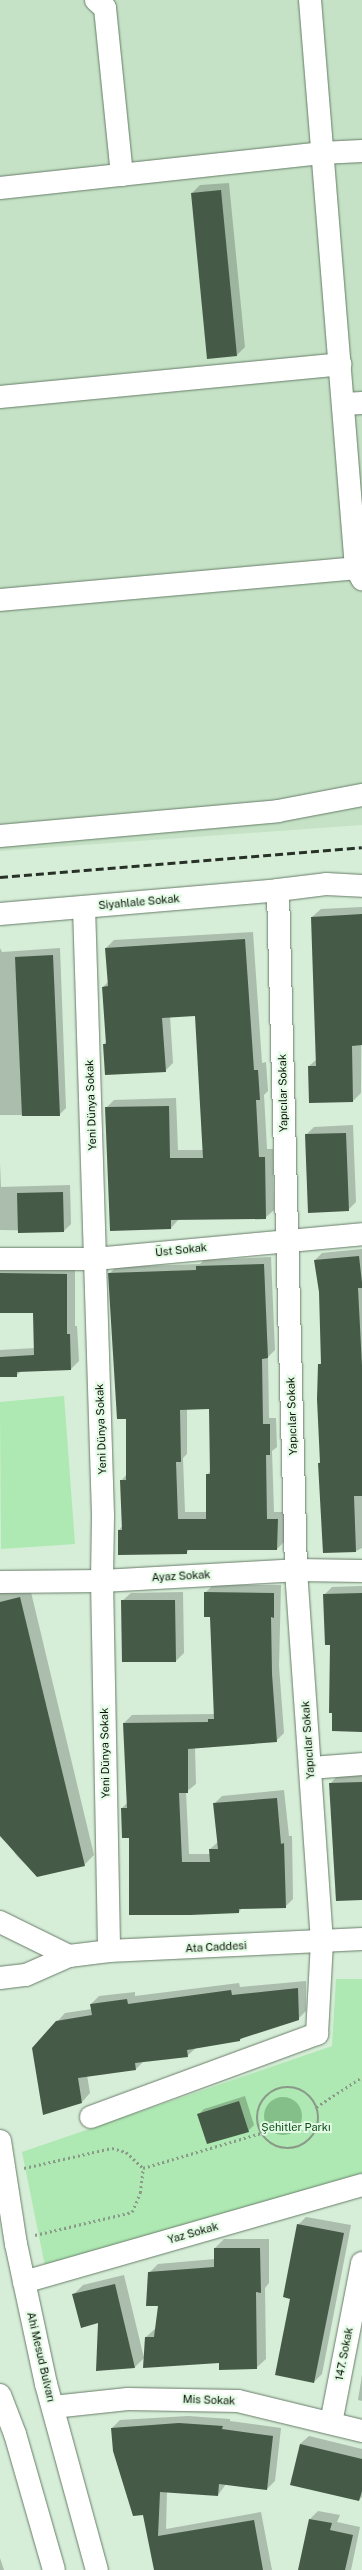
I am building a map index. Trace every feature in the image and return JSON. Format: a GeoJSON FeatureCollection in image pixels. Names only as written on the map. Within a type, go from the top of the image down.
{"type":"FeatureCollection","features":[{"type":"Feature","properties":{"kind":"street"},"geometry":{"type":"LineString","coordinates":[[96,0],[105,8],[122,175]]}},
{"type":"Feature","properties":{"kind":"street"},"geometry":{"type":"LineString","coordinates":[[0,600],[359,573],[353,404],[340,364],[321,153],[310,0]]}},
{"type":"Feature","properties":{"kind":"street"},"geometry":{"type":"LineString","coordinates":[[0,188],[321,153],[362,151]]}},
{"type":"Feature","properties":{"kind":"street"},"geometry":{"type":"LineString","coordinates":[[0,397],[340,364]]}},
{"type":"Feature","properties":{"kind":"street"},"geometry":{"type":"LineString","coordinates":[[0,836],[278,811],[362,794]]}},
{"type":"Feature","properties":{"kind":"street","name":"Siyahlale Sokak"},"geometry":{"type":"LineString","coordinates":[[0,914],[278,890],[326,884],[362,886]]}},
{"type":"Feature","properties":{"kind":"street","name":"Yapıcılar Sokak"},"geometry":{"type":"LineString","coordinates":[[91,2117],[318,2034],[322,1942],[296,1570],[286,1240],[278,890]]}},
{"type":"Feature","properties":{"kind":"street","name":"Yeni Dünya Sokak"},"geometry":{"type":"LineString","coordinates":[[84,907],[103,1516],[102,1581],[109,1951]]}},
{"type":"Feature","properties":{"kind":"street","name":"Üst Sokak"},"geometry":{"type":"LineString","coordinates":[[0,1258],[96,1259],[362,1234]]}},
{"type":"Feature","properties":{"kind":"street","name":"Ayaz Sokak"},"geometry":{"type":"LineString","coordinates":[[0,1582],[102,1581],[296,1570],[362,1571]]}},
{"type":"Feature","properties":{"kind":"street"},"geometry":{"type":"LineString","coordinates":[[310,1768],[362,1764]]}},
{"type":"Feature","properties":{"kind":"street"},"geometry":{"type":"LineString","coordinates":[[0,1922],[69,1956]]}},
{"type":"Feature","properties":{"kind":"street","name":"Ata Caddesi"},"geometry":{"type":"LineString","coordinates":[[0,1978],[26,1975],[69,1956],[109,1951],[362,1939]]}},
{"type":"Feature","properties":{"kind":"street","name":"Ahi Mesud Bulvarı"},"geometry":{"type":"LineString","coordinates":[[0,2141],[15,2240],[24,2282],[53,2406],[97,2570]]}},
{"type":"Feature","properties":{"kind":"street","name":"Yaz Sokak"},"geometry":{"type":"LineString","coordinates":[[24,2282],[362,2185]]}},
{"type":"Feature","properties":{"kind":"street","name":"147. Sokak"},"geometry":{"type":"LineString","coordinates":[[331,2423],[359,2289],[362,2263]]}},
{"type":"Feature","properties":{"kind":"street"},"geometry":{"type":"LineString","coordinates":[[0,2395],[15,2434],[54,2570]]}},
{"type":"Feature","properties":{"kind":"street","name":"Mis Sokak"},"geometry":{"type":"LineString","coordinates":[[53,2406],[128,2399],[238,2400],[362,2431]]}},
{"type":"Feature","properties":{"kind":"path"},"geometry":{"type":"LineString","coordinates":[[316,2107],[362,2077]]}},
{"type":"Feature","properties":{"kind":"path"},"geometry":{"type":"LineString","coordinates":[[277,2089],[297,2089],[306,2094],[316,2107],[319,2121],[316,2131],[302,2146],[283,2149],[273,2146],[261,2133],[257,2121],[258,2111],[262,2102],[277,2089]]}},
{"type":"Feature","properties":{"kind":"path"},"geometry":{"type":"LineString","coordinates":[[142,2168],[261,2133]]}},
{"type":"Feature","properties":{"kind":"path"},"geometry":{"type":"LineString","coordinates":[[5,2172],[112,2148],[126,2152],[142,2168],[140,2193],[132,2212],[15,2240]]}},
{"type":"Feature","properties":{"kind":"shaded area"},"geometry":{"type":"Polygon","coordinates":[[[0,0],[362,0],[362,825],[0,851],[0,0]]]}},
{"type":"Feature","properties":{"kind":"shaded area"},"geometry":{"type":"Polygon","coordinates":[[[279,2097],[287,2097],[294,2100],[299,2105],[302,2116],[299,2127],[294,2132],[287,2135],[279,2135],[272,2132],[267,2127],[264,2120],[264,2112],[267,2105],[272,2100],[279,2097]]]}},
{"type":"Feature","properties":{"kind":"green space"},"geometry":{"type":"Polygon","coordinates":[[[64,1396],[75,1544],[1,1549],[0,1402],[64,1396]]]}},
{"type":"Feature","properties":{"kind":"green space","name":"Şehitler Parkı"},"geometry":{"type":"Polygon","coordinates":[[[336,1979],[362,1979],[362,2176],[45,2266],[22,2152],[332,2046],[336,1979]]]}},
{"type":"Feature","properties":{"kind":"building"},"geometry":{"type":"Polygon","coordinates":[[[221,190],[237,356],[207,359],[191,193],[221,190]]]}},
{"type":"Feature","properties":{"kind":"building"},"geometry":{"type":"Polygon","coordinates":[[[362,914],[362,1045],[352,1046],[353,1102],[309,1103],[308,1066],[316,1066],[311,917],[362,914]]]}},
{"type":"Feature","properties":{"kind":"building"},"geometry":{"type":"Polygon","coordinates":[[[245,939],[254,1070],[258,1070],[260,1100],[256,1100],[259,1157],[265,1157],[266,1219],[171,1220],[171,1229],[110,1231],[105,1107],[169,1106],[170,1158],[203,1158],[195,1016],[162,1018],[166,1072],[105,1075],[103,1044],[106,1044],[102,987],[108,986],[105,948],[245,939]]]}},
{"type":"Feature","properties":{"kind":"building"},"geometry":{"type":"Polygon","coordinates":[[[53,955],[60,1116],[22,1116],[15,957],[53,955]]]}},
{"type":"Feature","properties":{"kind":"building"},"geometry":{"type":"Polygon","coordinates":[[[346,1133],[349,1211],[308,1213],[305,1134],[346,1133]]]}},
{"type":"Feature","properties":{"kind":"building"},"geometry":{"type":"Polygon","coordinates":[[[63,1192],[64,1232],[18,1233],[17,1193],[63,1192]]]}},
{"type":"Feature","properties":{"kind":"building"},"geometry":{"type":"Polygon","coordinates":[[[359,1256],[362,1283],[362,1288],[358,1288],[362,1366],[362,1496],[354,1496],[356,1552],[323,1553],[318,1463],[320,1463],[317,1399],[318,1364],[321,1364],[319,1292],[314,1260],[359,1256]]]}},
{"type":"Feature","properties":{"kind":"building"},"geometry":{"type":"Polygon","coordinates":[[[264,1264],[268,1358],[262,1359],[263,1424],[270,1424],[270,1455],[266,1455],[267,1519],[278,1519],[277,1550],[187,1550],[187,1554],[118,1555],[118,1530],[122,1530],[120,1480],[126,1480],[126,1419],[117,1419],[108,1273],[196,1270],[196,1266],[264,1264]],[[209,1409],[180,1410],[181,1462],[176,1462],[178,1519],[206,1519],[206,1474],[210,1474],[209,1409]]]}},
{"type":"Feature","properties":{"kind":"building"},"geometry":{"type":"Polygon","coordinates":[[[0,1273],[67,1274],[67,1334],[70,1334],[71,1370],[17,1372],[17,1377],[0,1377],[0,1357],[34,1355],[33,1313],[0,1313],[0,1273]]]}},
{"type":"Feature","properties":{"kind":"building"},"geometry":{"type":"Polygon","coordinates":[[[204,1592],[274,1593],[274,1618],[271,1617],[272,1674],[277,1742],[188,1749],[188,1793],[179,1793],[182,1862],[210,1862],[209,1849],[218,1849],[213,1803],[277,1798],[281,1844],[284,1843],[286,1908],[239,1909],[239,1913],[129,1915],[129,1838],[122,1838],[121,1808],[127,1808],[123,1723],[208,1722],[208,1719],[214,1719],[210,1617],[204,1617],[204,1592]]]}},
{"type":"Feature","properties":{"kind":"building"},"geometry":{"type":"Polygon","coordinates":[[[362,1593],[362,1732],[332,1731],[332,1713],[329,1713],[330,1645],[325,1645],[323,1594],[362,1593]]]}},
{"type":"Feature","properties":{"kind":"building"},"geometry":{"type":"Polygon","coordinates":[[[20,1597],[85,1866],[37,1877],[0,1836],[0,1602],[20,1597]]]}},
{"type":"Feature","properties":{"kind":"building"},"geometry":{"type":"Polygon","coordinates":[[[121,1600],[175,1600],[176,1662],[122,1662],[121,1600]]]}},
{"type":"Feature","properties":{"kind":"building"},"geometry":{"type":"Polygon","coordinates":[[[362,1782],[362,1900],[336,1901],[329,1783],[362,1782]]]}},
{"type":"Feature","properties":{"kind":"building"},"geometry":{"type":"Polygon","coordinates":[[[298,1988],[299,2020],[240,2039],[240,2041],[187,2050],[188,2057],[135,2063],[136,2070],[78,2078],[82,2103],[43,2115],[32,2048],[56,2021],[92,2015],[90,2004],[127,1999],[128,2004],[231,1990],[232,1995],[298,1988]]]}},
{"type":"Feature","properties":{"kind":"building"},"geometry":{"type":"Polygon","coordinates":[[[239,2101],[249,2132],[207,2144],[197,2114],[239,2101]]]}},
{"type":"Feature","properties":{"kind":"building"},"geometry":{"type":"Polygon","coordinates":[[[297,2224],[344,2233],[314,2383],[275,2375],[290,2299],[283,2297],[297,2224]]]}},
{"type":"Feature","properties":{"kind":"building"},"geometry":{"type":"Polygon","coordinates":[[[214,2248],[260,2248],[261,2293],[256,2292],[257,2369],[219,2370],[219,2363],[143,2368],[145,2337],[154,2337],[158,2306],[146,2306],[148,2272],[214,2267],[214,2248]]]}},
{"type":"Feature","properties":{"kind":"building"},"geometry":{"type":"Polygon","coordinates":[[[115,2284],[135,2368],[96,2371],[98,2323],[81,2328],[72,2294],[115,2284]]]}},
{"type":"Feature","properties":{"kind":"building"},"geometry":{"type":"Polygon","coordinates":[[[179,2423],[223,2426],[222,2429],[273,2436],[267,2490],[219,2484],[218,2496],[160,2492],[158,2536],[254,2520],[263,2570],[154,2570],[143,2515],[133,2516],[113,2451],[111,2428],[179,2423]]]}},
{"type":"Feature","properties":{"kind":"building"},"geometry":{"type":"Polygon","coordinates":[[[300,2444],[362,2459],[362,2491],[359,2501],[290,2485],[300,2444]]]}},
{"type":"Feature","properties":{"kind":"building"},"geometry":{"type":"Polygon","coordinates":[[[309,2519],[332,2523],[330,2530],[353,2535],[345,2570],[298,2570],[309,2519]]]}},
{"type":"Feature","properties":{"kind":"railway"},"geometry":{"type":"LineString","coordinates":[[0,877],[362,847]]}}]}
